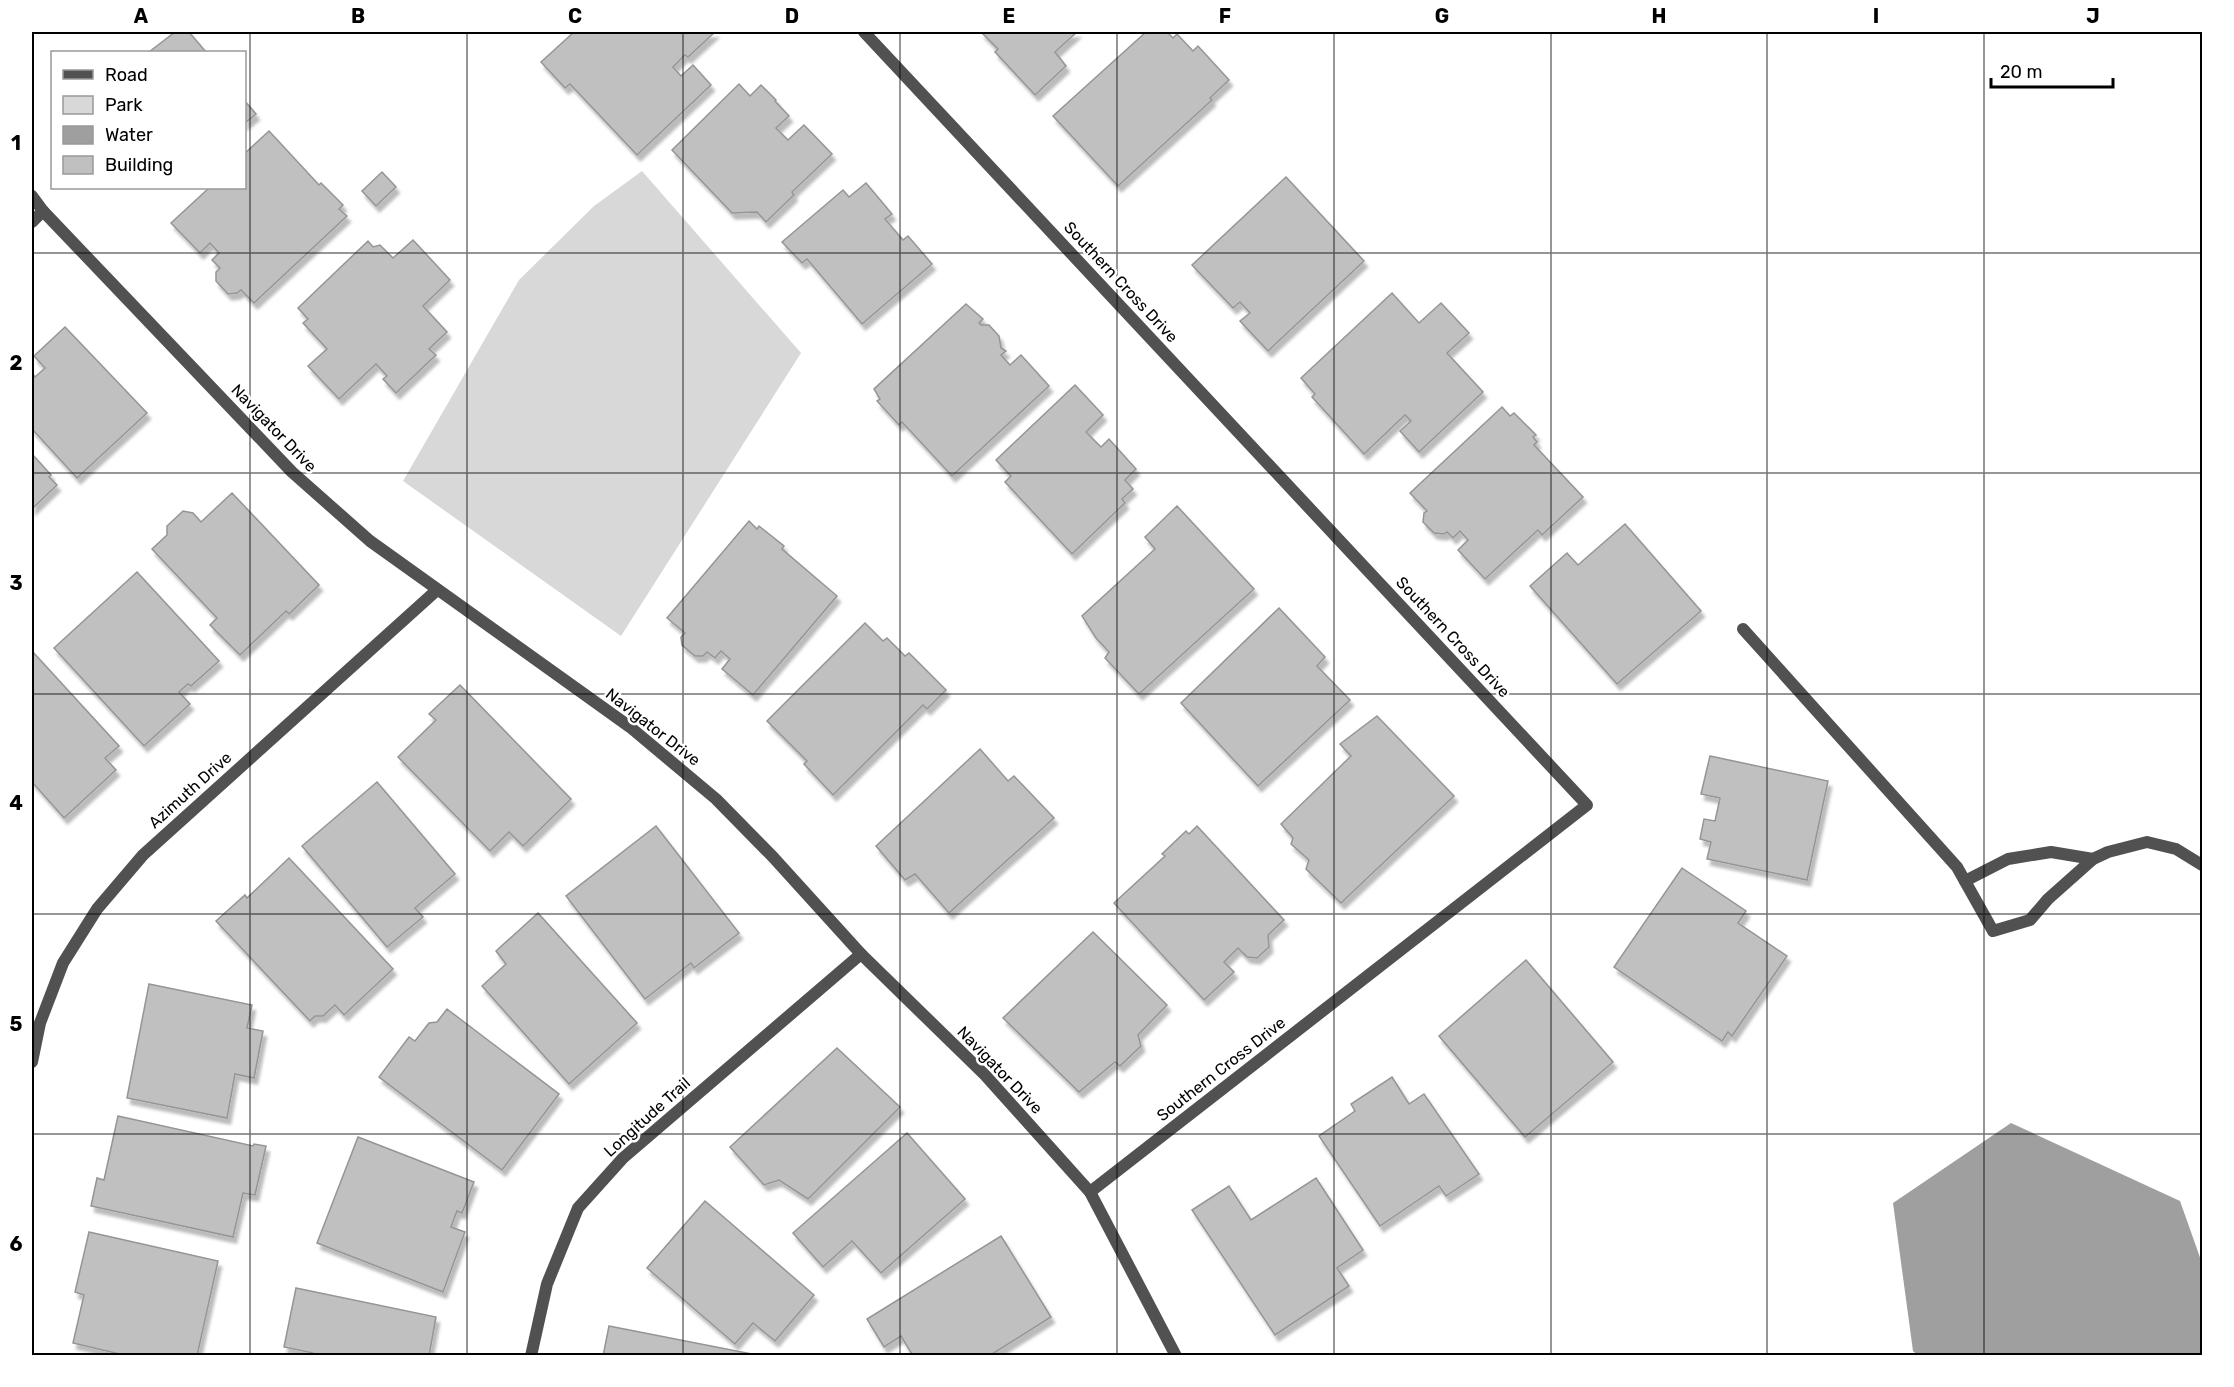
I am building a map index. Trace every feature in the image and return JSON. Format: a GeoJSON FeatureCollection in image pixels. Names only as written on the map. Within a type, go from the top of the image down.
{"type":"FeatureCollection","features":[{"type":"Feature","properties":{"kind":"street","name":"Southern Cross Drive"},"geometry":{"type":"LineString","coordinates":[[864,32],[1587,805],[1090,1192]]}},
{"type":"Feature","properties":{"kind":"street","name":"Navigator Drive"},"geometry":{"type":"LineString","coordinates":[[32,196],[43,211],[292,472],[370,542],[630,727],[716,800],[773,857],[861,954],[985,1076],[1090,1192],[1176,1356]]}},
{"type":"Feature","properties":{"kind":"street"},"geometry":{"type":"LineString","coordinates":[[32,222],[43,211]]}},
{"type":"Feature","properties":{"kind":"street","name":"Azimuth Drive"},"geometry":{"type":"LineString","coordinates":[[32,1062],[40,1023],[63,963],[97,909],[135,864],[437,590]]}},
{"type":"Feature","properties":{"kind":"street"},"geometry":{"type":"LineString","coordinates":[[1743,629],[1957,867],[1993,931],[2030,920],[2048,899],[2093,859],[2108,852],[2147,842],[2176,849],[2202,864]]}},
{"type":"Feature","properties":{"kind":"street"},"geometry":{"type":"LineString","coordinates":[[1965,881],[2008,859],[2051,852],[2093,859]]}},
{"type":"Feature","properties":{"kind":"street","name":"Longitude Trail"},"geometry":{"type":"LineString","coordinates":[[531,1356],[547,1284],[578,1209],[623,1158],[861,954]]}},
{"type":"Feature","properties":{"kind":"green space"},"geometry":{"type":"Polygon","coordinates":[[[642,171],[801,353],[621,636],[403,481],[519,280],[594,206],[642,171]]]}},
{"type":"Feature","properties":{"kind":"water"},"geometry":{"type":"Polygon","coordinates":[[[2011,1123],[2180,1201],[2202,1263],[2202,1355],[1918,1356],[1913,1351],[1893,1203],[2011,1123]]]}},
{"type":"Feature","properties":{"kind":"building"},"geometry":{"type":"Polygon","coordinates":[[[175,32],[189,32],[205,51],[150,51],[175,32]]]}},
{"type":"Feature","properties":{"kind":"building"},"geometry":{"type":"Polygon","coordinates":[[[574,32],[715,32],[688,57],[685,55],[673,67],[681,76],[693,65],[711,85],[637,155],[570,84],[565,88],[541,62],[574,32]]]}},
{"type":"Feature","properties":{"kind":"building"},"geometry":{"type":"Polygon","coordinates":[[[981,32],[1077,32],[1055,52],[1066,66],[1035,95],[995,52],[998,49],[981,32]]]}},
{"type":"Feature","properties":{"kind":"building"},"geometry":{"type":"Polygon","coordinates":[[[1146,32],[1167,32],[1173,38],[1177,34],[1193,51],[1198,46],[1229,80],[1210,98],[1212,100],[1118,186],[1053,116],[1146,32]]]}},
{"type":"Feature","properties":{"kind":"building"},"geometry":{"type":"Polygon","coordinates":[[[739,84],[750,96],[761,85],[776,100],[789,116],[776,128],[788,140],[804,125],[832,154],[792,192],[794,195],[766,222],[757,212],[732,213],[672,150],[739,84]]]}},
{"type":"Feature","properties":{"kind":"building"},"geometry":{"type":"Polygon","coordinates":[[[246,102],[256,114],[246,122],[246,102]]]}},
{"type":"Feature","properties":{"kind":"building"},"geometry":{"type":"Polygon","coordinates":[[[269,131],[319,185],[321,183],[343,205],[339,209],[347,216],[254,303],[241,290],[228,294],[216,281],[216,272],[220,268],[212,260],[219,253],[210,243],[200,253],[171,223],[208,189],[246,189],[246,152],[269,131]]]}},
{"type":"Feature","properties":{"kind":"building"},"geometry":{"type":"Polygon","coordinates":[[[382,172],[396,187],[376,206],[362,191],[382,172]]]}},
{"type":"Feature","properties":{"kind":"building"},"geometry":{"type":"Polygon","coordinates":[[[1286,177],[1364,261],[1268,351],[1240,321],[1250,313],[1240,302],[1233,308],[1192,265],[1286,177]]]}},
{"type":"Feature","properties":{"kind":"building"},"geometry":{"type":"Polygon","coordinates":[[[866,183],[892,214],[885,219],[903,240],[908,236],[932,264],[862,324],[807,259],[802,263],[782,242],[843,190],[849,197],[866,183]]]}},
{"type":"Feature","properties":{"kind":"building"},"geometry":{"type":"Polygon","coordinates":[[[413,240],[450,280],[423,306],[447,332],[429,349],[436,355],[396,393],[383,379],[387,376],[376,364],[339,399],[308,366],[327,349],[303,323],[308,319],[298,308],[368,241],[373,247],[380,245],[393,258],[413,240]]]}},
{"type":"Feature","properties":{"kind":"building"},"geometry":{"type":"Polygon","coordinates":[[[1392,293],[1419,323],[1441,303],[1469,333],[1447,353],[1483,392],[1419,452],[1400,431],[1411,421],[1405,415],[1364,454],[1312,397],[1315,394],[1301,378],[1392,293]]]}},
{"type":"Feature","properties":{"kind":"building"},"geometry":{"type":"Polygon","coordinates":[[[966,304],[983,319],[979,323],[981,325],[989,325],[999,336],[1001,348],[1006,351],[1001,355],[1010,365],[1021,355],[1049,386],[952,476],[902,422],[899,425],[877,401],[880,399],[874,389],[966,304]]]}},
{"type":"Feature","properties":{"kind":"building"},"geometry":{"type":"Polygon","coordinates":[[[65,327],[147,413],[77,478],[32,429],[32,373],[35,377],[45,368],[34,356],[65,327]]]}},
{"type":"Feature","properties":{"kind":"building"},"geometry":{"type":"Polygon","coordinates":[[[1075,385],[1103,415],[1086,432],[1101,447],[1109,439],[1136,469],[1125,480],[1133,489],[1122,499],[1125,503],[1072,554],[1005,482],[1011,476],[996,460],[1075,385]]]}},
{"type":"Feature","properties":{"kind":"building"},"geometry":{"type":"Polygon","coordinates":[[[1502,407],[1510,416],[1514,413],[1536,435],[1533,437],[1537,442],[1534,445],[1583,497],[1542,535],[1538,530],[1485,579],[1458,550],[1468,540],[1460,531],[1453,538],[1447,532],[1434,533],[1423,522],[1424,513],[1427,511],[1410,493],[1502,407]]]}},
{"type":"Feature","properties":{"kind":"building"},"geometry":{"type":"Polygon","coordinates":[[[32,454],[57,485],[32,509],[32,454]]]}},
{"type":"Feature","properties":{"kind":"building"},"geometry":{"type":"Polygon","coordinates":[[[232,493],[319,585],[289,614],[286,611],[240,655],[210,625],[217,618],[152,549],[167,535],[167,526],[183,511],[193,513],[201,522],[232,493]]]}},
{"type":"Feature","properties":{"kind":"building"},"geometry":{"type":"Polygon","coordinates":[[[1177,506],[1254,589],[1139,694],[1105,658],[1109,652],[1096,638],[1082,616],[1155,549],[1145,537],[1177,506]]]}},
{"type":"Feature","properties":{"kind":"building"},"geometry":{"type":"Polygon","coordinates":[[[749,521],[757,529],[759,526],[784,546],[782,549],[837,596],[753,695],[722,669],[730,659],[721,651],[715,658],[707,652],[703,656],[695,656],[682,645],[681,637],[685,633],[667,618],[749,521]]]}},
{"type":"Feature","properties":{"kind":"building"},"geometry":{"type":"Polygon","coordinates":[[[1625,524],[1701,611],[1617,684],[1530,586],[1567,553],[1578,565],[1625,524]]]}},
{"type":"Feature","properties":{"kind":"building"},"geometry":{"type":"Polygon","coordinates":[[[137,572],[219,661],[191,686],[188,684],[179,692],[190,704],[144,746],[54,648],[137,572]]]}},
{"type":"Feature","properties":{"kind":"building"},"geometry":{"type":"Polygon","coordinates":[[[1279,608],[1325,657],[1317,666],[1350,700],[1258,786],[1181,703],[1279,608]]]}},
{"type":"Feature","properties":{"kind":"building"},"geometry":{"type":"Polygon","coordinates":[[[865,623],[883,641],[887,638],[905,656],[909,653],[946,690],[927,709],[923,705],[833,795],[804,764],[807,761],[767,721],[865,623]]]}},
{"type":"Feature","properties":{"kind":"building"},"geometry":{"type":"Polygon","coordinates":[[[32,651],[119,746],[105,758],[116,770],[64,818],[32,782],[32,651]]]}},
{"type":"Feature","properties":{"kind":"building"},"geometry":{"type":"Polygon","coordinates":[[[460,685],[571,799],[523,846],[509,832],[490,851],[398,757],[436,720],[429,714],[460,685]]]}},
{"type":"Feature","properties":{"kind":"building"},"geometry":{"type":"Polygon","coordinates":[[[1377,716],[1454,796],[1341,903],[1306,869],[1309,860],[1291,844],[1293,838],[1281,824],[1351,756],[1340,744],[1377,716]]]}},
{"type":"Feature","properties":{"kind":"building"},"geometry":{"type":"Polygon","coordinates":[[[980,749],[1008,781],[1014,776],[1054,818],[949,913],[915,874],[905,880],[876,846],[980,749]]]}},
{"type":"Feature","properties":{"kind":"building"},"geometry":{"type":"Polygon","coordinates":[[[1710,756],[1828,781],[1807,880],[1707,859],[1711,842],[1700,839],[1704,819],[1715,821],[1720,798],[1701,794],[1710,756]]]}},
{"type":"Feature","properties":{"kind":"building"},"geometry":{"type":"Polygon","coordinates":[[[377,782],[455,874],[415,908],[423,917],[387,947],[302,846],[377,782]]]}},
{"type":"Feature","properties":{"kind":"building"},"geometry":{"type":"Polygon","coordinates":[[[656,826],[739,933],[694,968],[691,963],[645,999],[566,896],[656,826]]]}},
{"type":"Feature","properties":{"kind":"building"},"geometry":{"type":"Polygon","coordinates":[[[1197,826],[1284,920],[1268,935],[1269,947],[1257,958],[1247,957],[1238,948],[1224,962],[1234,972],[1204,1000],[1114,903],[1165,856],[1162,854],[1186,831],[1189,834],[1197,826]]]}},
{"type":"Feature","properties":{"kind":"building"},"geometry":{"type":"Polygon","coordinates":[[[289,858],[393,969],[344,1015],[335,1005],[323,1016],[315,1016],[310,1021],[216,921],[245,895],[247,898],[289,858]]]}},
{"type":"Feature","properties":{"kind":"building"},"geometry":{"type":"Polygon","coordinates":[[[1682,868],[1746,911],[1738,923],[1787,956],[1732,1036],[1728,1032],[1722,1041],[1614,967],[1682,868]]]}},
{"type":"Feature","properties":{"kind":"building"},"geometry":{"type":"Polygon","coordinates":[[[538,913],[637,1023],[569,1084],[482,986],[506,964],[496,951],[538,913]]]}},
{"type":"Feature","properties":{"kind":"building"},"geometry":{"type":"Polygon","coordinates":[[[1093,932],[1167,1005],[1138,1035],[1141,1046],[1120,1066],[1115,1062],[1079,1092],[1003,1018],[1093,932]]]}},
{"type":"Feature","properties":{"kind":"building"},"geometry":{"type":"Polygon","coordinates":[[[1526,960],[1613,1062],[1525,1137],[1439,1036],[1526,960]]]}},
{"type":"Feature","properties":{"kind":"building"},"geometry":{"type":"Polygon","coordinates":[[[149,984],[252,1005],[247,1028],[263,1031],[254,1078],[235,1074],[227,1118],[127,1098],[149,984]]]}},
{"type":"Feature","properties":{"kind":"building"},"geometry":{"type":"Polygon","coordinates":[[[447,1009],[559,1094],[502,1170],[379,1077],[409,1037],[415,1041],[429,1023],[437,1022],[447,1009]]]}},
{"type":"Feature","properties":{"kind":"building"},"geometry":{"type":"Polygon","coordinates":[[[837,1048],[900,1107],[808,1199],[779,1180],[764,1185],[730,1147],[837,1048]]]}},
{"type":"Feature","properties":{"kind":"building"},"geometry":{"type":"Polygon","coordinates":[[[1392,1077],[1409,1104],[1424,1094],[1479,1174],[1446,1196],[1439,1186],[1380,1226],[1319,1136],[1355,1111],[1351,1104],[1392,1077]]]}},
{"type":"Feature","properties":{"kind":"building"},"geometry":{"type":"Polygon","coordinates":[[[118,1116],[253,1146],[254,1144],[266,1146],[255,1195],[243,1193],[233,1237],[91,1206],[97,1178],[104,1180],[118,1116]]]}},
{"type":"Feature","properties":{"kind":"building"},"geometry":{"type":"Polygon","coordinates":[[[907,1133],[965,1199],[881,1273],[852,1241],[823,1267],[793,1233],[907,1133]]]}},
{"type":"Feature","properties":{"kind":"building"},"geometry":{"type":"Polygon","coordinates":[[[358,1137],[474,1182],[462,1213],[457,1211],[451,1227],[465,1232],[443,1292],[317,1243],[358,1137]]]}},
{"type":"Feature","properties":{"kind":"building"},"geometry":{"type":"Polygon","coordinates":[[[1316,1178],[1363,1250],[1337,1268],[1349,1286],[1275,1335],[1192,1210],[1229,1186],[1251,1220],[1316,1178]]]}},
{"type":"Feature","properties":{"kind":"building"},"geometry":{"type":"Polygon","coordinates":[[[705,1201],[814,1295],[775,1341],[753,1323],[735,1344],[647,1268],[705,1201]]]}},
{"type":"Feature","properties":{"kind":"building"},"geometry":{"type":"Polygon","coordinates":[[[89,1232],[218,1261],[197,1356],[128,1356],[73,1343],[84,1295],[75,1292],[89,1232]]]}},
{"type":"Feature","properties":{"kind":"building"},"geometry":{"type":"Polygon","coordinates":[[[1001,1236],[1051,1317],[989,1356],[913,1356],[901,1336],[884,1347],[867,1319],[1001,1236]]]}},
{"type":"Feature","properties":{"kind":"building"},"geometry":{"type":"Polygon","coordinates":[[[296,1288],[436,1317],[429,1356],[312,1356],[313,1353],[284,1347],[296,1288]]]}},
{"type":"Feature","properties":{"kind":"building"},"geometry":{"type":"Polygon","coordinates":[[[609,1326],[762,1356],[603,1356],[609,1326]]]}}]}
